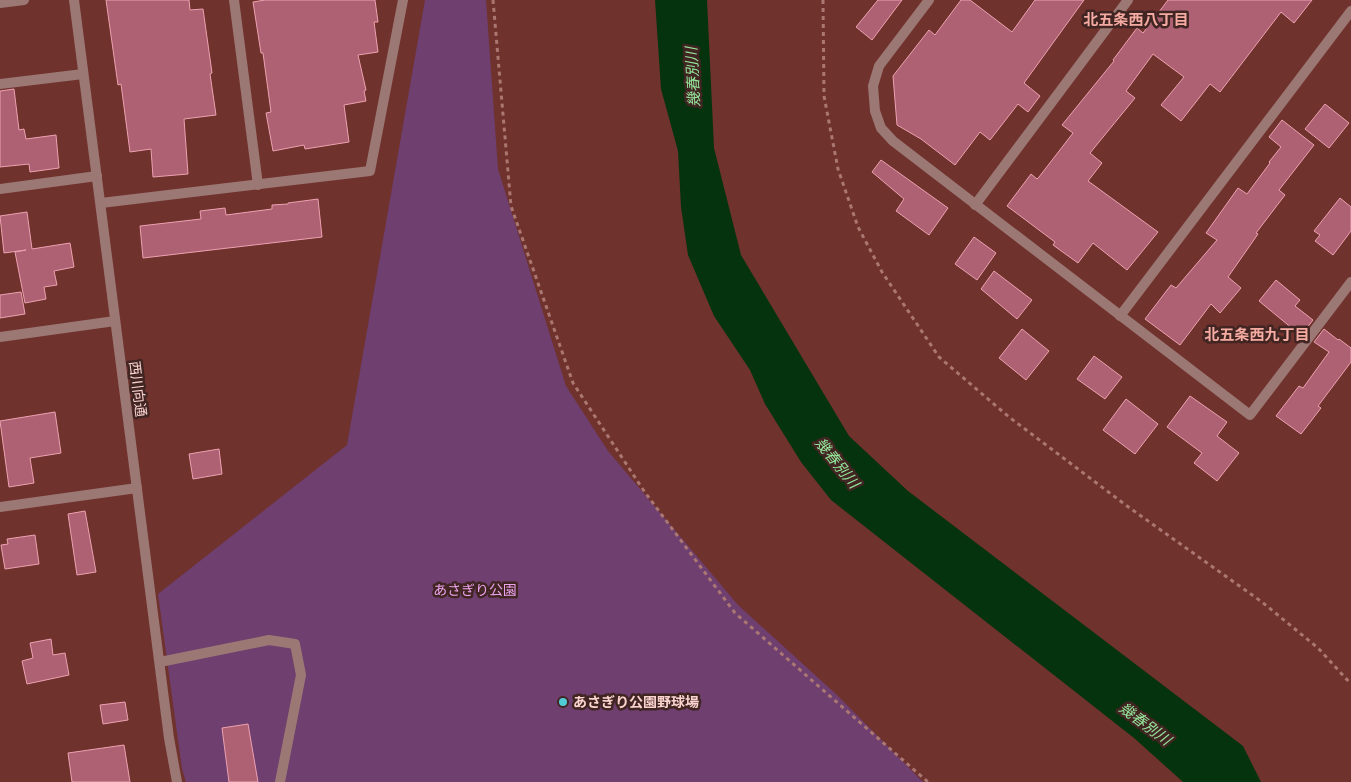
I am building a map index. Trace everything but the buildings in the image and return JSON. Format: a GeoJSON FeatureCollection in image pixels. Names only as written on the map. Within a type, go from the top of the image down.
{"type":"FeatureCollection","features":[{"type":"Feature","properties":{"kind":"street"},"geometry":{"type":"LineString","coordinates":[[0,4],[24,0]]}},
{"type":"Feature","properties":{"kind":"street","name":"西川向通"},"geometry":{"type":"LineString","coordinates":[[74,0],[169,738],[177,782]]}},
{"type":"Feature","properties":{"kind":"street"},"geometry":{"type":"LineString","coordinates":[[234,0],[258,185]]}},
{"type":"Feature","properties":{"kind":"street"},"geometry":{"type":"LineString","coordinates":[[101,203],[370,171],[403,0]]}},
{"type":"Feature","properties":{"kind":"street"},"geometry":{"type":"LineString","coordinates":[[929,0],[879,66],[873,86],[875,111],[881,128],[893,141],[975,205],[1250,415],[1351,282]]}},
{"type":"Feature","properties":{"kind":"street"},"geometry":{"type":"LineString","coordinates":[[975,205],[1128,0]]}},
{"type":"Feature","properties":{"kind":"street"},"geometry":{"type":"LineString","coordinates":[[1120,316],[1351,11]]}},
{"type":"Feature","properties":{"kind":"street"},"geometry":{"type":"LineString","coordinates":[[0,84],[83,74]]}},
{"type":"Feature","properties":{"kind":"street"},"geometry":{"type":"LineString","coordinates":[[0,189],[97,176]]}},
{"type":"Feature","properties":{"kind":"street"},"geometry":{"type":"LineString","coordinates":[[0,337],[115,321]]}},
{"type":"Feature","properties":{"kind":"street"},"geometry":{"type":"LineString","coordinates":[[0,507],[137,488]]}},
{"type":"Feature","properties":{"kind":"street"},"geometry":{"type":"LineString","coordinates":[[160,662],[269,640],[295,644],[301,675],[280,782]]}},
{"type":"Feature","properties":{"kind":"path"},"geometry":{"type":"LineString","coordinates":[[493,0],[511,206],[573,383],[644,491],[735,613],[928,782]]}},
{"type":"Feature","properties":{"kind":"path"},"geometry":{"type":"LineString","coordinates":[[824,0],[824,96],[838,170],[858,227],[882,272],[940,357],[1009,417],[1135,511],[1262,602],[1318,648],[1351,684]]}},
{"type":"Feature","properties":{"kind":"green space","name":"あさぎり公園"},"geometry":{"type":"Polygon","coordinates":[[[425,0],[486,0],[498,169],[566,386],[608,451],[738,605],[837,695],[923,782],[186,782],[182,769],[158,594],[347,445],[425,0]]]}},
{"type":"Feature","properties":{"kind":"water","name":"幾春別川"},"geometry":{"type":"Polygon","coordinates":[[[655,0],[707,0],[714,148],[741,255],[849,436],[908,491],[1243,746],[1261,782],[1183,782],[1134,738],[831,500],[801,462],[765,404],[750,370],[714,316],[688,255],[681,207],[678,151],[661,89],[655,0]]]}},
{"type":"Feature","properties":{"kind":"place","name":"あさぎり公園野球場"},"geometry":{"type":"Point","coordinates":[563,702]}},
{"type":"Feature","properties":{"kind":"district","name":"北五条西八丁目"},"geometry":{"type":"Point","coordinates":[1136,20]}},
{"type":"Feature","properties":{"kind":"district","name":"北五条西九丁目"},"geometry":{"type":"Point","coordinates":[1257,335]}}]}
